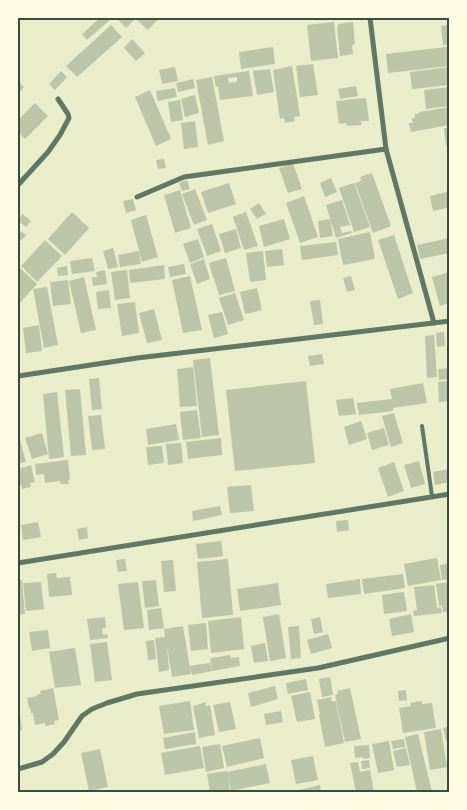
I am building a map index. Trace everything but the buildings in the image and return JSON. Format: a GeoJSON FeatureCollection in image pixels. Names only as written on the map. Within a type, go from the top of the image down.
{"type":"FeatureCollection","features":[{"type":"Feature","properties":{"kind":"street"},"geometry":{"type":"LineString","coordinates":[[370,18],[386,149],[434,323]]}},
{"type":"Feature","properties":{"kind":"street"},"geometry":{"type":"LineString","coordinates":[[18,185],[48,152],[69,118],[58,99]]}},
{"type":"Feature","properties":{"kind":"street"},"geometry":{"type":"LineString","coordinates":[[137,197],[184,177],[386,149]]}},
{"type":"Feature","properties":{"kind":"street"},"geometry":{"type":"LineString","coordinates":[[18,376],[137,358],[450,320]]}},
{"type":"Feature","properties":{"kind":"street"},"geometry":{"type":"LineString","coordinates":[[18,563],[450,494]]}},
{"type":"Feature","properties":{"kind":"street"},"geometry":{"type":"LineString","coordinates":[[18,770],[42,762],[53,754],[82,716],[92,709],[107,703],[138,694],[318,668],[450,638]]}},
{"type":"Feature","properties":{"kind":"lane"},"geometry":{"type":"LineString","coordinates":[[422,426],[432,496]]}}]}
